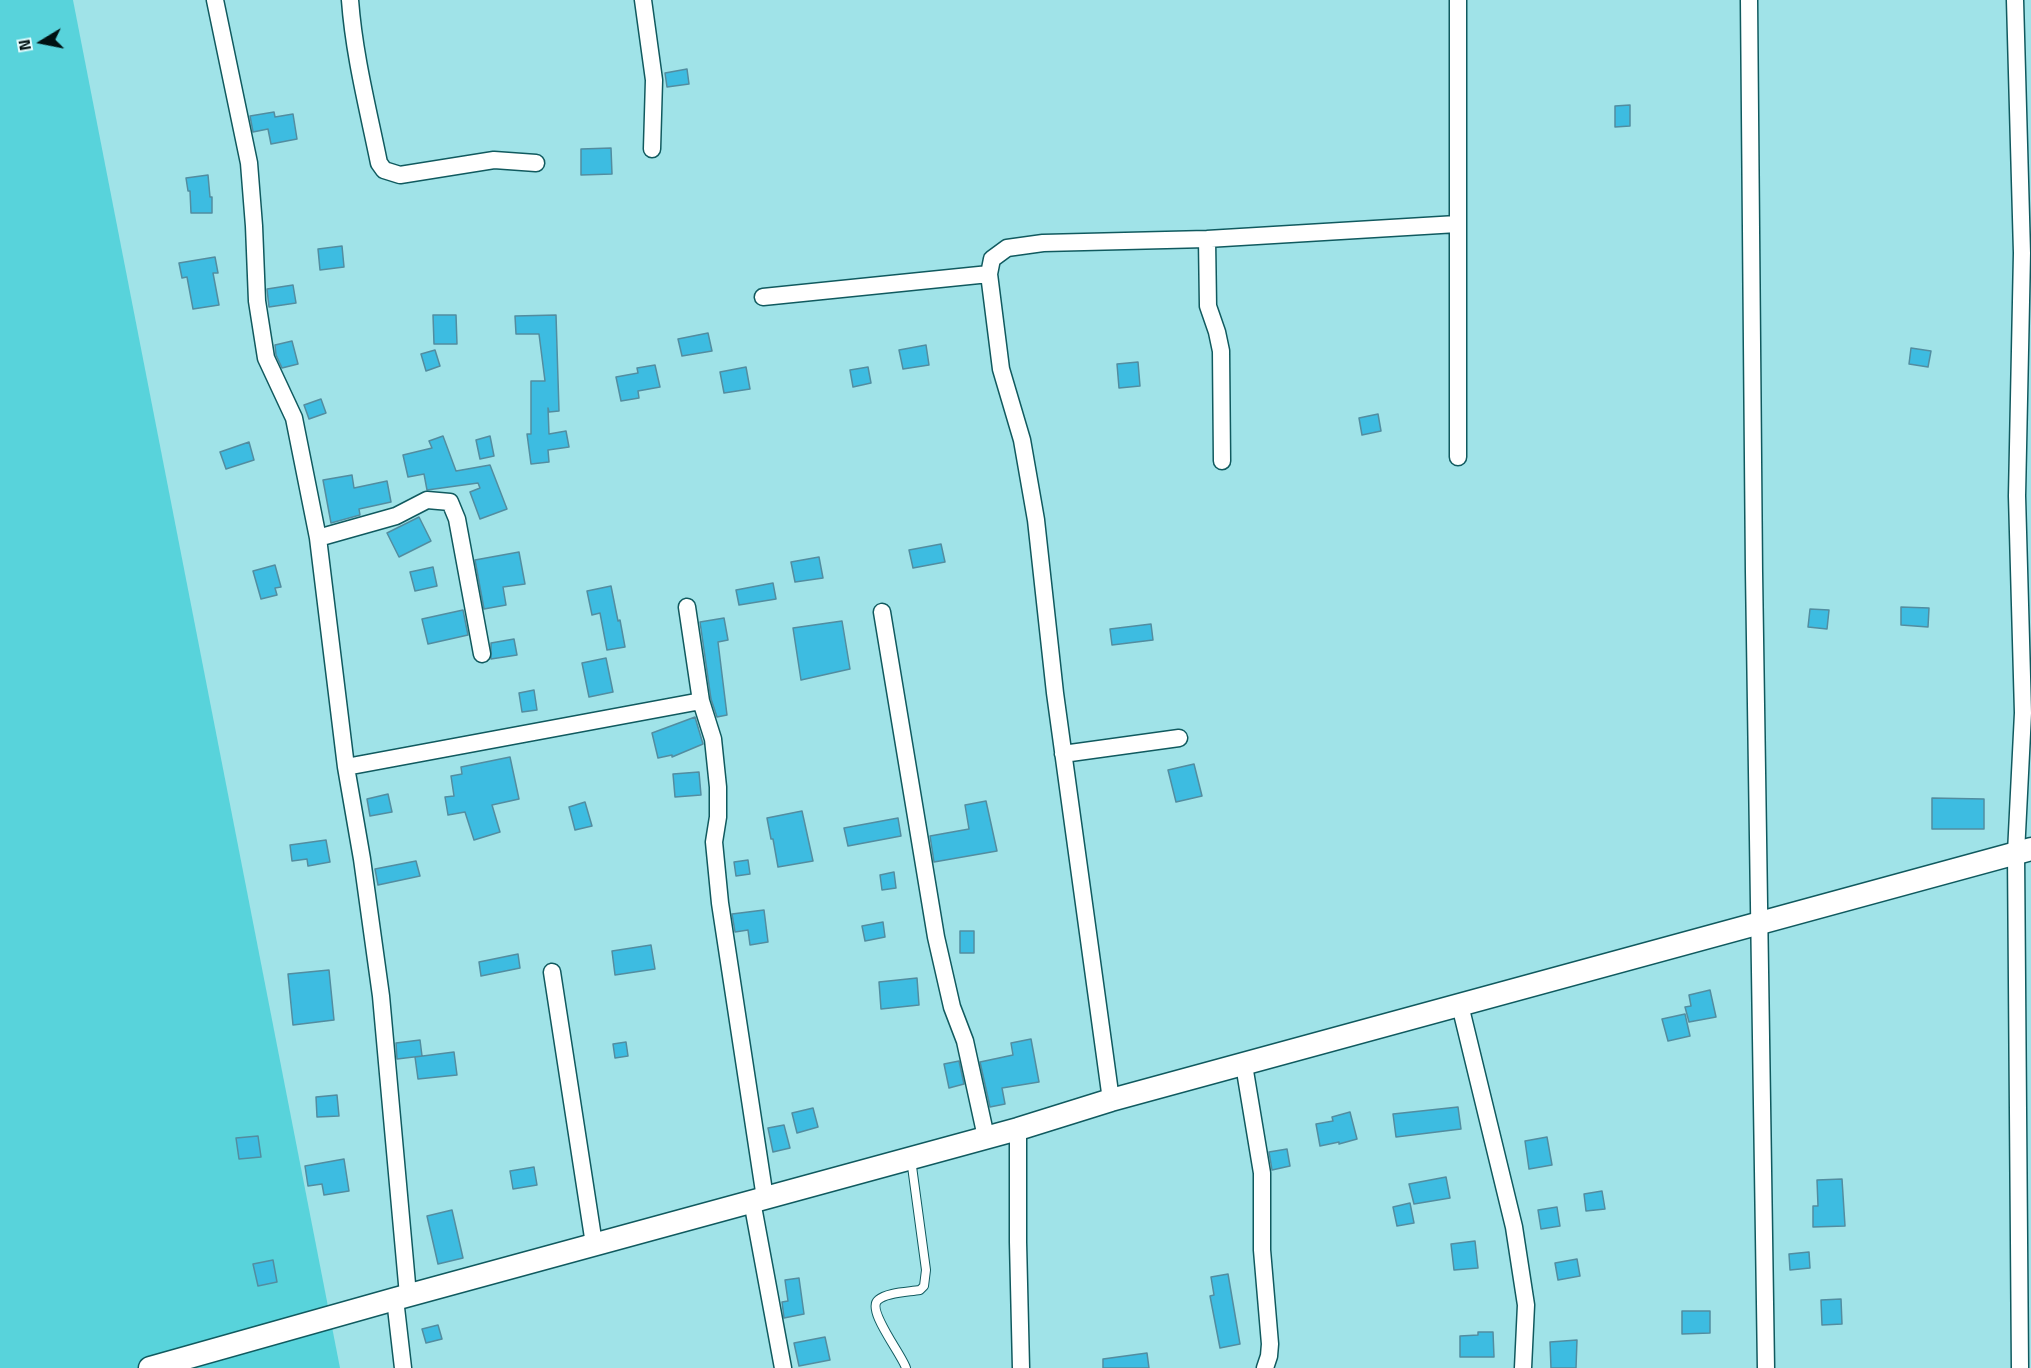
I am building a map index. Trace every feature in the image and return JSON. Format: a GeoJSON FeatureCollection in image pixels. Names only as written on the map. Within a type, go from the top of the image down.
{"type":"FeatureCollection","features":[{"type":"Feature","properties":{"kind":"street"},"geometry":{"type":"LineString","coordinates":[[214,0],[249,163],[257,301],[266,358],[294,418],[318,538],[346,767],[362,859],[381,996],[402,1297],[403,1368]]}},
{"type":"Feature","properties":{"kind":"street"},"geometry":{"type":"LineString","coordinates":[[350,0],[352,25],[363,83],[379,163],[384,170],[400,175],[494,160],[536,163]]}},
{"type":"Feature","properties":{"kind":"street"},"geometry":{"type":"LineString","coordinates":[[643,0],[654,80],[652,149]]}},
{"type":"Feature","properties":{"kind":"street"},"geometry":{"type":"LineString","coordinates":[[1458,0],[1458,458]]}},
{"type":"Feature","properties":{"kind":"street"},"geometry":{"type":"LineString","coordinates":[[1749,0],[1754,560],[1766,1368]]}},
{"type":"Feature","properties":{"kind":"street"},"geometry":{"type":"LineString","coordinates":[[2015,0],[2022,253],[2017,495],[2023,713],[2020,1368]]}},
{"type":"Feature","properties":{"kind":"street"},"geometry":{"type":"LineString","coordinates":[[1111,1100],[1063,754],[1036,520],[1022,440],[1001,369],[989,274],[992,259],[1007,248],[1043,243],[1207,239],[1457,224]]}},
{"type":"Feature","properties":{"kind":"street"},"geometry":{"type":"LineString","coordinates":[[1207,239],[1208,306],[1221,351],[1222,461]]}},
{"type":"Feature","properties":{"kind":"street"},"geometry":{"type":"LineString","coordinates":[[763,297],[989,274]]}},
{"type":"Feature","properties":{"kind":"street"},"geometry":{"type":"LineString","coordinates":[[318,538],[396,516],[427,500],[450,502],[457,519],[482,654]]}},
{"type":"Feature","properties":{"kind":"street"},"geometry":{"type":"LineString","coordinates":[[687,608],[701,701],[713,739],[718,787],[718,817],[714,842],[720,903],[783,1368]]}},
{"type":"Feature","properties":{"kind":"street"},"geometry":{"type":"LineString","coordinates":[[882,612],[936,937],[952,1007],[964,1041],[986,1137]]}},
{"type":"Feature","properties":{"kind":"street"},"geometry":{"type":"LineString","coordinates":[[346,767],[701,701]]}},
{"type":"Feature","properties":{"kind":"street"},"geometry":{"type":"LineString","coordinates":[[1063,754],[1179,738]]}},
{"type":"Feature","properties":{"kind":"street"},"geometry":{"type":"LineString","coordinates":[[150,1368],[1018,1129],[1111,1100],[2023,851]]}},
{"type":"Feature","properties":{"kind":"street"},"geometry":{"type":"LineString","coordinates":[[552,972],[594,1244]]}},
{"type":"Feature","properties":{"kind":"street"},"geometry":{"type":"LineString","coordinates":[[1460,1005],[1514,1227],[1526,1305],[1523,1368]]}},
{"type":"Feature","properties":{"kind":"street"},"geometry":{"type":"LineString","coordinates":[[1244,1065],[1262,1173],[1262,1250],[1270,1344],[1265,1368]]}},
{"type":"Feature","properties":{"kind":"street"},"geometry":{"type":"LineString","coordinates":[[1018,1129],[1021,1368]]}},
{"type":"Feature","properties":{"kind":"lane"},"geometry":{"type":"LineString","coordinates":[[906,1368],[903,1359],[878,1319],[874,1305],[885,1296],[920,1290],[924,1286],[924,1260],[910,1158]]}},
{"type":"Feature","properties":{"kind":"shaded area"},"geometry":{"type":"Polygon","coordinates":[[[0,0],[73,0],[340,1368],[0,1368],[0,0]]]}},
{"type":"Feature","properties":{"kind":"building"},"geometry":{"type":"Polygon","coordinates":[[[687,69],[689,84],[667,87],[665,73],[687,69]]]}},
{"type":"Feature","properties":{"kind":"building"},"geometry":{"type":"Polygon","coordinates":[[[1630,105],[1630,126],[1615,127],[1615,106],[1630,105]]]}},
{"type":"Feature","properties":{"kind":"building"},"geometry":{"type":"Polygon","coordinates":[[[274,112],[275,117],[293,114],[297,139],[271,144],[268,129],[253,132],[250,116],[274,112]]]}},
{"type":"Feature","properties":{"kind":"building"},"geometry":{"type":"Polygon","coordinates":[[[611,148],[612,174],[581,175],[581,149],[611,148]]]}},
{"type":"Feature","properties":{"kind":"building"},"geometry":{"type":"Polygon","coordinates":[[[208,175],[212,213],[191,213],[190,191],[188,191],[186,178],[208,175]]]}},
{"type":"Feature","properties":{"kind":"building"},"geometry":{"type":"Polygon","coordinates":[[[342,246],[344,267],[320,270],[318,249],[342,246]]]}},
{"type":"Feature","properties":{"kind":"building"},"geometry":{"type":"Polygon","coordinates":[[[215,257],[218,273],[213,273],[219,305],[193,309],[187,277],[182,278],[179,263],[215,257]]]}},
{"type":"Feature","properties":{"kind":"building"},"geometry":{"type":"Polygon","coordinates":[[[293,285],[296,303],[269,307],[267,289],[293,285]]]}},
{"type":"Feature","properties":{"kind":"building"},"geometry":{"type":"Polygon","coordinates":[[[433,315],[456,315],[457,344],[434,344],[433,315]]]}},
{"type":"Feature","properties":{"kind":"building"},"geometry":{"type":"Polygon","coordinates":[[[556,315],[559,411],[549,412],[548,408],[549,434],[566,431],[569,447],[548,450],[549,462],[531,464],[527,434],[531,434],[531,381],[545,381],[539,334],[516,334],[515,316],[556,315]]]}},
{"type":"Feature","properties":{"kind":"building"},"geometry":{"type":"Polygon","coordinates":[[[708,333],[712,351],[682,356],[678,339],[708,333]]]}},
{"type":"Feature","properties":{"kind":"building"},"geometry":{"type":"Polygon","coordinates":[[[292,341],[298,364],[282,368],[276,355],[275,345],[292,341]]]}},
{"type":"Feature","properties":{"kind":"building"},"geometry":{"type":"Polygon","coordinates":[[[926,345],[929,365],[903,369],[899,350],[926,345]]]}},
{"type":"Feature","properties":{"kind":"building"},"geometry":{"type":"Polygon","coordinates":[[[1911,348],[1931,351],[1928,367],[1909,364],[1911,348]]]}},
{"type":"Feature","properties":{"kind":"building"},"geometry":{"type":"Polygon","coordinates":[[[435,350],[440,366],[426,371],[421,354],[435,350]]]}},
{"type":"Feature","properties":{"kind":"building"},"geometry":{"type":"Polygon","coordinates":[[[1138,362],[1140,386],[1119,388],[1117,364],[1138,362]]]}},
{"type":"Feature","properties":{"kind":"building"},"geometry":{"type":"Polygon","coordinates":[[[655,365],[660,387],[638,391],[639,398],[621,401],[616,377],[638,373],[637,368],[655,365]]]}},
{"type":"Feature","properties":{"kind":"building"},"geometry":{"type":"Polygon","coordinates":[[[746,367],[750,389],[724,393],[720,372],[746,367]]]}},
{"type":"Feature","properties":{"kind":"building"},"geometry":{"type":"Polygon","coordinates":[[[868,367],[871,383],[853,387],[850,370],[868,367]]]}},
{"type":"Feature","properties":{"kind":"building"},"geometry":{"type":"Polygon","coordinates":[[[321,399],[326,413],[309,419],[304,405],[321,399]]]}},
{"type":"Feature","properties":{"kind":"building"},"geometry":{"type":"Polygon","coordinates":[[[1378,414],[1381,431],[1362,435],[1359,418],[1378,414]]]}},
{"type":"Feature","properties":{"kind":"building"},"geometry":{"type":"Polygon","coordinates":[[[443,436],[456,471],[490,465],[507,509],[480,519],[470,492],[480,488],[478,483],[427,490],[424,474],[408,477],[403,455],[432,448],[429,441],[443,436]]]}},
{"type":"Feature","properties":{"kind":"building"},"geometry":{"type":"Polygon","coordinates":[[[490,436],[494,456],[480,459],[476,440],[490,436]]]}},
{"type":"Feature","properties":{"kind":"building"},"geometry":{"type":"Polygon","coordinates":[[[249,442],[254,460],[226,469],[220,452],[249,442]]]}},
{"type":"Feature","properties":{"kind":"building"},"geometry":{"type":"Polygon","coordinates":[[[352,475],[354,488],[387,481],[391,502],[359,509],[360,515],[331,523],[323,480],[352,475]]]}},
{"type":"Feature","properties":{"kind":"building"},"geometry":{"type":"Polygon","coordinates":[[[419,517],[431,541],[399,557],[387,533],[419,517]]]}},
{"type":"Feature","properties":{"kind":"building"},"geometry":{"type":"Polygon","coordinates":[[[941,544],[945,562],[913,568],[909,550],[941,544]]]}},
{"type":"Feature","properties":{"kind":"building"},"geometry":{"type":"Polygon","coordinates":[[[519,552],[525,584],[503,587],[506,605],[484,609],[475,560],[519,552]]]}},
{"type":"Feature","properties":{"kind":"building"},"geometry":{"type":"Polygon","coordinates":[[[819,557],[823,578],[795,582],[791,562],[819,557]]]}},
{"type":"Feature","properties":{"kind":"building"},"geometry":{"type":"Polygon","coordinates":[[[275,565],[281,587],[275,588],[277,595],[261,599],[253,571],[275,565]]]}},
{"type":"Feature","properties":{"kind":"building"},"geometry":{"type":"Polygon","coordinates":[[[433,567],[437,586],[415,591],[410,572],[433,567]]]}},
{"type":"Feature","properties":{"kind":"building"},"geometry":{"type":"Polygon","coordinates":[[[773,583],[776,599],[739,605],[736,590],[773,583]]]}},
{"type":"Feature","properties":{"kind":"building"},"geometry":{"type":"Polygon","coordinates":[[[611,586],[625,647],[607,650],[600,613],[592,615],[587,591],[611,586]]]}},
{"type":"Feature","properties":{"kind":"building"},"geometry":{"type":"Polygon","coordinates":[[[1901,607],[1929,608],[1928,627],[1901,625],[1901,607]]]}},
{"type":"Feature","properties":{"kind":"building"},"geometry":{"type":"Polygon","coordinates":[[[1810,609],[1829,610],[1827,629],[1808,627],[1810,609]]]}},
{"type":"Feature","properties":{"kind":"building"},"geometry":{"type":"Polygon","coordinates":[[[463,610],[468,635],[428,644],[422,619],[463,610]]]}},
{"type":"Feature","properties":{"kind":"building"},"geometry":{"type":"Polygon","coordinates":[[[724,618],[728,640],[718,642],[727,715],[717,717],[711,699],[700,622],[724,618]]]}},
{"type":"Feature","properties":{"kind":"building"},"geometry":{"type":"Polygon","coordinates":[[[842,621],[850,669],[801,680],[793,628],[842,621]]]}},
{"type":"Feature","properties":{"kind":"building"},"geometry":{"type":"Polygon","coordinates":[[[1151,624],[1153,640],[1112,645],[1110,629],[1151,624]]]}},
{"type":"Feature","properties":{"kind":"building"},"geometry":{"type":"Polygon","coordinates":[[[514,639],[517,655],[491,659],[491,643],[514,639]]]}},
{"type":"Feature","properties":{"kind":"building"},"geometry":{"type":"Polygon","coordinates":[[[606,658],[613,692],[589,697],[582,663],[606,658]]]}},
{"type":"Feature","properties":{"kind":"building"},"geometry":{"type":"Polygon","coordinates":[[[534,690],[537,710],[522,712],[519,693],[534,690]]]}},
{"type":"Feature","properties":{"kind":"building"},"geometry":{"type":"Polygon","coordinates":[[[695,717],[703,744],[672,757],[672,755],[658,758],[652,733],[695,717]]]}},
{"type":"Feature","properties":{"kind":"building"},"geometry":{"type":"Polygon","coordinates":[[[510,757],[519,799],[492,805],[500,832],[474,840],[465,812],[448,815],[445,797],[454,796],[451,776],[462,774],[461,767],[510,757]]]}},
{"type":"Feature","properties":{"kind":"building"},"geometry":{"type":"Polygon","coordinates":[[[1194,764],[1202,796],[1176,802],[1168,770],[1194,764]]]}},
{"type":"Feature","properties":{"kind":"building"},"geometry":{"type":"Polygon","coordinates":[[[699,772],[701,795],[675,797],[673,774],[699,772]]]}},
{"type":"Feature","properties":{"kind":"building"},"geometry":{"type":"Polygon","coordinates":[[[388,794],[392,812],[370,816],[367,799],[388,794]]]}},
{"type":"Feature","properties":{"kind":"building"},"geometry":{"type":"Polygon","coordinates":[[[1932,798],[1984,799],[1984,829],[1932,829],[1932,798]]]}},
{"type":"Feature","properties":{"kind":"building"},"geometry":{"type":"Polygon","coordinates":[[[986,801],[997,851],[934,862],[930,836],[969,829],[965,805],[986,801]]]}},
{"type":"Feature","properties":{"kind":"building"},"geometry":{"type":"Polygon","coordinates":[[[585,802],[592,826],[575,830],[569,807],[585,802]]]}},
{"type":"Feature","properties":{"kind":"building"},"geometry":{"type":"Polygon","coordinates":[[[802,811],[813,861],[778,867],[767,818],[802,811]]]}},
{"type":"Feature","properties":{"kind":"building"},"geometry":{"type":"Polygon","coordinates":[[[898,818],[901,836],[848,846],[844,828],[898,818]]]}},
{"type":"Feature","properties":{"kind":"building"},"geometry":{"type":"Polygon","coordinates":[[[326,840],[330,862],[308,866],[307,859],[292,861],[290,845],[326,840]]]}},
{"type":"Feature","properties":{"kind":"building"},"geometry":{"type":"Polygon","coordinates":[[[748,860],[750,874],[736,876],[734,862],[748,860]]]}},
{"type":"Feature","properties":{"kind":"building"},"geometry":{"type":"Polygon","coordinates":[[[416,861],[420,876],[378,885],[375,869],[416,861]]]}},
{"type":"Feature","properties":{"kind":"building"},"geometry":{"type":"Polygon","coordinates":[[[894,872],[896,888],[882,890],[880,875],[894,872]]]}},
{"type":"Feature","properties":{"kind":"building"},"geometry":{"type":"Polygon","coordinates":[[[764,910],[768,942],[750,945],[748,930],[735,932],[732,914],[764,910]]]}},
{"type":"Feature","properties":{"kind":"building"},"geometry":{"type":"Polygon","coordinates":[[[883,922],[885,937],[865,941],[862,926],[883,922]]]}},
{"type":"Feature","properties":{"kind":"building"},"geometry":{"type":"Polygon","coordinates":[[[960,931],[974,931],[974,953],[960,953],[960,931]]]}},
{"type":"Feature","properties":{"kind":"building"},"geometry":{"type":"Polygon","coordinates":[[[651,945],[655,969],[615,975],[612,951],[651,945]]]}},
{"type":"Feature","properties":{"kind":"building"},"geometry":{"type":"Polygon","coordinates":[[[518,954],[520,968],[481,976],[479,962],[518,954]]]}},
{"type":"Feature","properties":{"kind":"building"},"geometry":{"type":"Polygon","coordinates":[[[329,970],[334,1020],[293,1025],[288,974],[329,970]]]}},
{"type":"Feature","properties":{"kind":"building"},"geometry":{"type":"Polygon","coordinates":[[[917,978],[919,1005],[881,1009],[879,982],[917,978]]]}},
{"type":"Feature","properties":{"kind":"building"},"geometry":{"type":"Polygon","coordinates":[[[1710,990],[1716,1017],[1689,1022],[1685,1007],[1691,1006],[1689,995],[1710,990]]]}},
{"type":"Feature","properties":{"kind":"building"},"geometry":{"type":"Polygon","coordinates":[[[1685,1014],[1690,1036],[1668,1041],[1662,1019],[1685,1014]]]}},
{"type":"Feature","properties":{"kind":"building"},"geometry":{"type":"Polygon","coordinates":[[[1031,1039],[1039,1082],[1002,1088],[1005,1104],[990,1107],[980,1062],[1013,1055],[1011,1043],[1031,1039]]]}},
{"type":"Feature","properties":{"kind":"building"},"geometry":{"type":"Polygon","coordinates":[[[420,1040],[422,1056],[397,1059],[396,1043],[420,1040]]]}},
{"type":"Feature","properties":{"kind":"building"},"geometry":{"type":"Polygon","coordinates":[[[626,1042],[628,1056],[615,1058],[613,1044],[626,1042]]]}},
{"type":"Feature","properties":{"kind":"building"},"geometry":{"type":"Polygon","coordinates":[[[454,1052],[457,1075],[418,1079],[415,1057],[454,1052]]]}},
{"type":"Feature","properties":{"kind":"building"},"geometry":{"type":"Polygon","coordinates":[[[959,1061],[964,1084],[949,1088],[944,1064],[959,1061]]]}},
{"type":"Feature","properties":{"kind":"building"},"geometry":{"type":"Polygon","coordinates":[[[337,1095],[339,1116],[317,1117],[316,1097],[337,1095]]]}},
{"type":"Feature","properties":{"kind":"building"},"geometry":{"type":"Polygon","coordinates":[[[1458,1107],[1461,1129],[1396,1137],[1393,1114],[1458,1107]]]}},
{"type":"Feature","properties":{"kind":"building"},"geometry":{"type":"Polygon","coordinates":[[[813,1108],[818,1127],[797,1133],[792,1113],[813,1108]]]}},
{"type":"Feature","properties":{"kind":"building"},"geometry":{"type":"Polygon","coordinates":[[[1350,1112],[1357,1139],[1320,1146],[1316,1124],[1333,1121],[1332,1117],[1350,1112]]]}},
{"type":"Feature","properties":{"kind":"building"},"geometry":{"type":"Polygon","coordinates":[[[784,1125],[790,1148],[773,1152],[768,1128],[784,1125]]]}},
{"type":"Feature","properties":{"kind":"building"},"geometry":{"type":"Polygon","coordinates":[[[258,1136],[261,1157],[239,1159],[236,1138],[258,1136]]]}},
{"type":"Feature","properties":{"kind":"building"},"geometry":{"type":"Polygon","coordinates":[[[1547,1137],[1552,1165],[1529,1169],[1525,1141],[1547,1137]]]}},
{"type":"Feature","properties":{"kind":"building"},"geometry":{"type":"Polygon","coordinates":[[[1287,1149],[1290,1166],[1272,1170],[1269,1152],[1287,1149]]]}},
{"type":"Feature","properties":{"kind":"building"},"geometry":{"type":"Polygon","coordinates":[[[344,1159],[349,1191],[324,1195],[322,1184],[308,1186],[305,1166],[344,1159]]]}},
{"type":"Feature","properties":{"kind":"building"},"geometry":{"type":"Polygon","coordinates":[[[534,1167],[537,1185],[513,1189],[510,1171],[534,1167]]]}},
{"type":"Feature","properties":{"kind":"building"},"geometry":{"type":"Polygon","coordinates":[[[1446,1177],[1450,1198],[1414,1204],[1409,1184],[1446,1177]]]}},
{"type":"Feature","properties":{"kind":"building"},"geometry":{"type":"Polygon","coordinates":[[[1842,1179],[1845,1226],[1813,1227],[1813,1206],[1818,1206],[1817,1180],[1842,1179]]]}},
{"type":"Feature","properties":{"kind":"building"},"geometry":{"type":"Polygon","coordinates":[[[1602,1191],[1605,1209],[1586,1211],[1584,1194],[1602,1191]]]}},
{"type":"Feature","properties":{"kind":"building"},"geometry":{"type":"Polygon","coordinates":[[[1410,1203],[1414,1223],[1397,1226],[1393,1207],[1410,1203]]]}},
{"type":"Feature","properties":{"kind":"building"},"geometry":{"type":"Polygon","coordinates":[[[1557,1207],[1560,1226],[1541,1229],[1538,1210],[1557,1207]]]}},
{"type":"Feature","properties":{"kind":"building"},"geometry":{"type":"Polygon","coordinates":[[[452,1210],[463,1258],[438,1264],[427,1216],[452,1210]]]}},
{"type":"Feature","properties":{"kind":"building"},"geometry":{"type":"Polygon","coordinates":[[[1475,1241],[1478,1268],[1454,1270],[1451,1244],[1475,1241]]]}},
{"type":"Feature","properties":{"kind":"building"},"geometry":{"type":"Polygon","coordinates":[[[1809,1252],[1810,1268],[1790,1270],[1789,1254],[1809,1252]]]}},
{"type":"Feature","properties":{"kind":"building"},"geometry":{"type":"Polygon","coordinates":[[[1577,1259],[1580,1276],[1558,1280],[1555,1263],[1577,1259]]]}},
{"type":"Feature","properties":{"kind":"building"},"geometry":{"type":"Polygon","coordinates":[[[273,1260],[277,1282],[258,1286],[253,1264],[273,1260]]]}},
{"type":"Feature","properties":{"kind":"building"},"geometry":{"type":"Polygon","coordinates":[[[1228,1274],[1240,1344],[1220,1348],[1210,1296],[1214,1295],[1211,1277],[1228,1274]]]}},
{"type":"Feature","properties":{"kind":"building"},"geometry":{"type":"Polygon","coordinates":[[[799,1278],[804,1314],[784,1318],[782,1302],[788,1301],[785,1280],[799,1278]]]}},
{"type":"Feature","properties":{"kind":"building"},"geometry":{"type":"Polygon","coordinates":[[[1841,1299],[1842,1324],[1822,1325],[1821,1300],[1841,1299]]]}},
{"type":"Feature","properties":{"kind":"building"},"geometry":{"type":"Polygon","coordinates":[[[1682,1311],[1710,1311],[1710,1333],[1682,1334],[1682,1311]]]}},
{"type":"Feature","properties":{"kind":"building"},"geometry":{"type":"Polygon","coordinates":[[[438,1325],[442,1339],[426,1343],[422,1329],[438,1325]]]}},
{"type":"Feature","properties":{"kind":"building"},"geometry":{"type":"Polygon","coordinates":[[[1478,1332],[1493,1332],[1494,1357],[1460,1357],[1460,1336],[1478,1335],[1478,1332]]]}},
{"type":"Feature","properties":{"kind":"building"},"geometry":{"type":"Polygon","coordinates":[[[825,1337],[830,1360],[799,1366],[794,1343],[825,1337]]]}},
{"type":"Feature","properties":{"kind":"building"},"geometry":{"type":"Polygon","coordinates":[[[1577,1340],[1576,1368],[1551,1368],[1550,1342],[1577,1340]]]}},
{"type":"Feature","properties":{"kind":"building"},"geometry":{"type":"Polygon","coordinates":[[[1147,1353],[1149,1368],[1103,1368],[1103,1359],[1147,1353]]]}}]}
